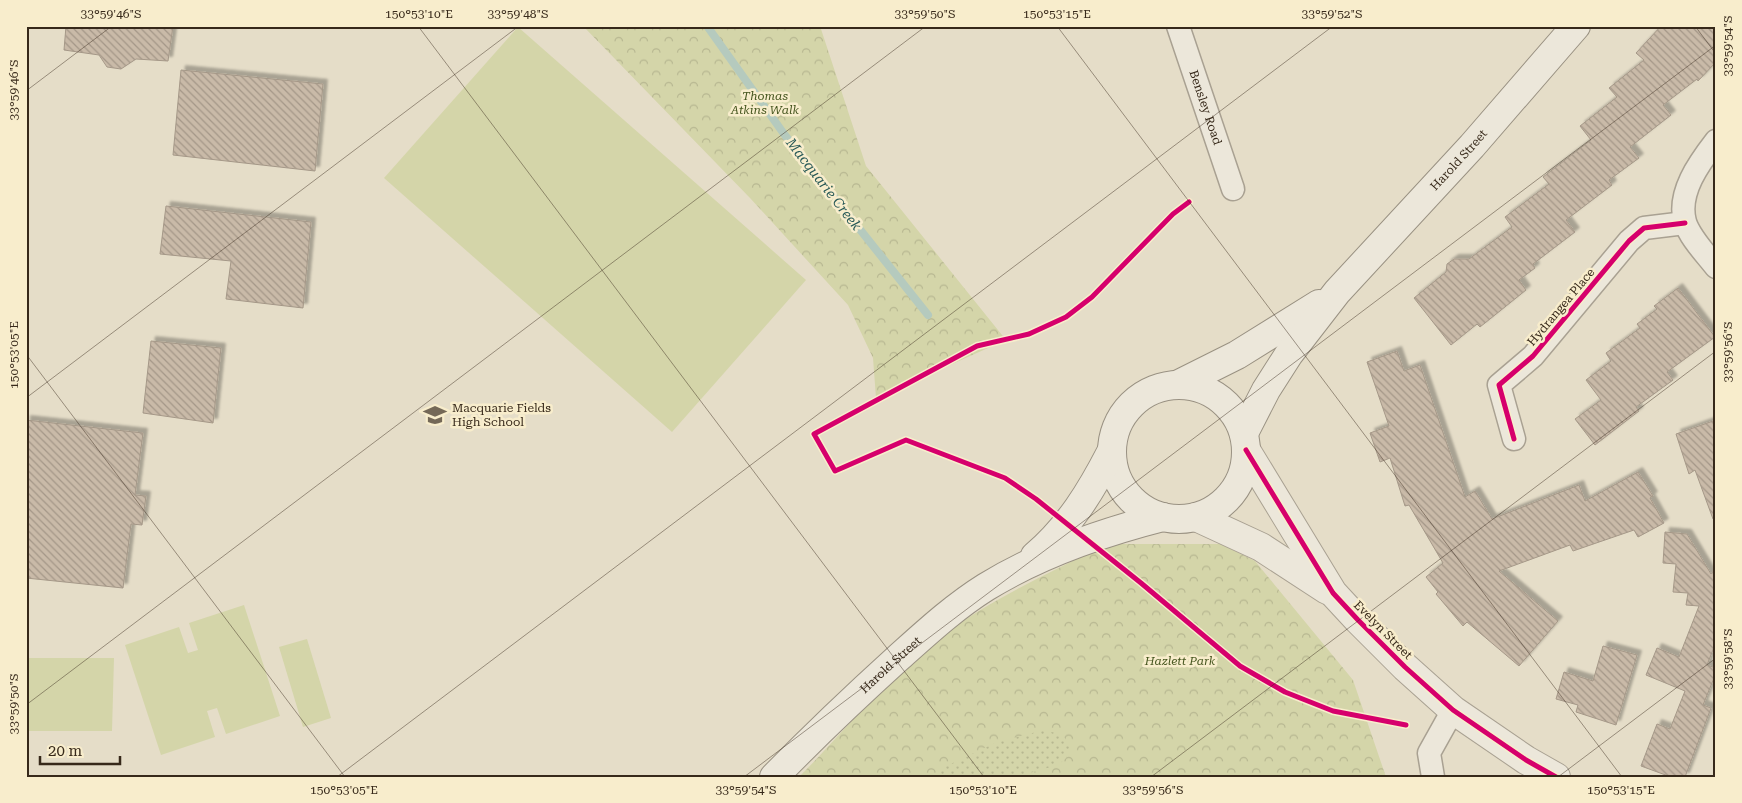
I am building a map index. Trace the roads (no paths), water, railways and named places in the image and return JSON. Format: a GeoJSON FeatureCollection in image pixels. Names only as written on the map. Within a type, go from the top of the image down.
{"type":"FeatureCollection","features":[{"type":"Feature","properties":{"kind":"main road","name":"Harold Street"},"geometry":{"type":"LineString","coordinates":[[1245,441],[1266,390],[1289,354],[1337,292],[1472,146],[1576,26]]}},
{"type":"Feature","properties":{"kind":"main road","name":"Harold Street"},"geometry":{"type":"LineString","coordinates":[[1179,384],[1246,350],[1337,292]]}},
{"type":"Feature","properties":{"kind":"main road"},"geometry":{"type":"LineString","coordinates":[[1179,384],[1196,386],[1212,393],[1226,403],[1237,417],[1245,441],[1245,465],[1233,492],[1223,503],[1196,517],[1162,517],[1140,506],[1121,487],[1114,470],[1112,452],[1114,434],[1121,418],[1132,403],[1146,393],[1162,386],[1179,384]]}},
{"type":"Feature","properties":{"kind":"main road","name":"Evelyn Street"},"geometry":{"type":"LineString","coordinates":[[1245,441],[1332,593]]}},
{"type":"Feature","properties":{"kind":"main road","name":"Harold Street"},"geometry":{"type":"LineString","coordinates":[[1020,568],[1062,531],[1081,506],[1112,452]]}},
{"type":"Feature","properties":{"kind":"main road","name":"Harold Street"},"geometry":{"type":"LineString","coordinates":[[774,777],[841,709],[936,624],[986,587],[1020,568],[1100,535],[1162,517]]}},
{"type":"Feature","properties":{"kind":"main road","name":"Evelyn Street"},"geometry":{"type":"LineString","coordinates":[[1196,517],[1261,547],[1332,593],[1406,668],[1453,710],[1526,760],[1556,777]]}},
{"type":"Feature","properties":{"kind":"street","name":"Bensley Road"},"geometry":{"type":"LineString","coordinates":[[1178,26],[1233,190]]}},
{"type":"Feature","properties":{"kind":"street"},"geometry":{"type":"LineString","coordinates":[[1716,141],[1692,176],[1685,202],[1685,222],[1716,267]]}},
{"type":"Feature","properties":{"kind":"street","name":"Hydrangea Place"},"geometry":{"type":"LineString","coordinates":[[1514,439],[1499,385],[1533,356],[1629,242],[1644,228],[1685,222]]}},
{"type":"Feature","properties":{"kind":"street"},"geometry":{"type":"LineString","coordinates":[[1433,777],[1429,753],[1453,710]]}},
{"type":"Feature","properties":{"kind":"waterway","name":"Macquarie Creek"},"geometry":{"type":"LineString","coordinates":[[707,26],[784,134],[928,315]]}},
{"type":"Feature","properties":{"kind":"place","name":"Macquarie Fields High School"},"geometry":{"type":"Point","coordinates":[435,415]}},
{"type":"Feature","properties":{"kind":"park label","name":"Thomas Atkins Walk"},"geometry":{"type":"Point","coordinates":[765,103]}},
{"type":"Feature","properties":{"kind":"park label","name":"Hazlett Park"},"geometry":{"type":"Point","coordinates":[1180,661]}}]}
